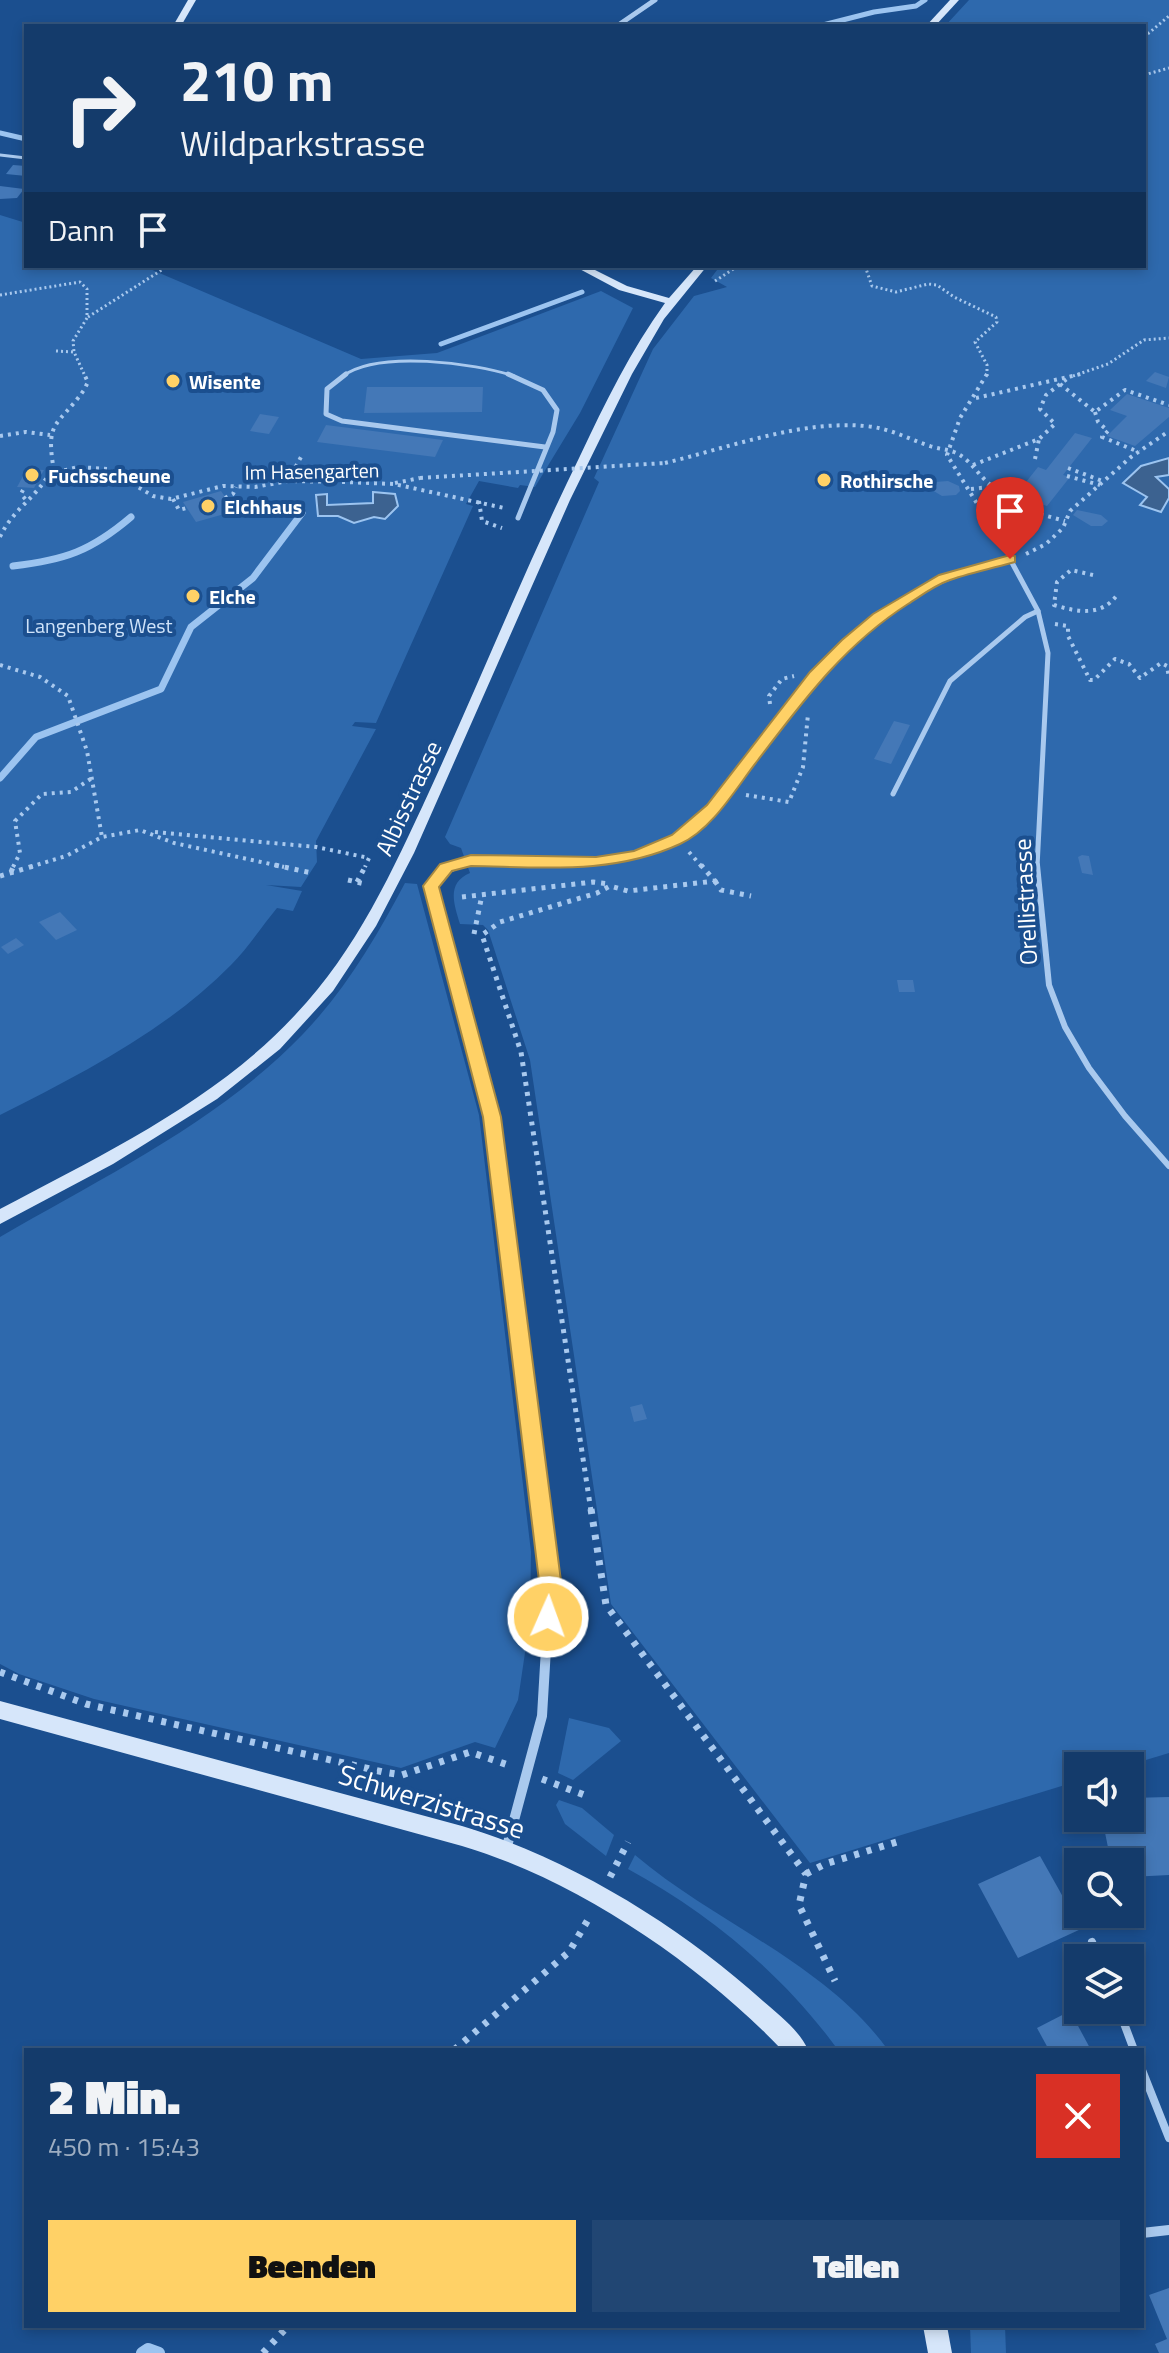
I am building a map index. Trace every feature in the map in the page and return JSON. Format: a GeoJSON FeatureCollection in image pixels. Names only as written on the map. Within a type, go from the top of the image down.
{"type":"FeatureCollection","features":[{"type":"Feature","properties":{"kind":"main road"},"geometry":{"type":"LineString","coordinates":[[178,24],[192,0]]}},
{"type":"Feature","properties":{"kind":"main road"},"geometry":{"type":"LineString","coordinates":[[932,24],[955,0]]}},
{"type":"Feature","properties":{"kind":"main road"},"geometry":{"type":"LineString","coordinates":[[583,268],[610,283],[669,301]]}},
{"type":"Feature","properties":{"kind":"main road","name":"Albisstrasse"},"geometry":{"type":"LineString","coordinates":[[0,1217],[104,1161],[214,1093],[293,1027],[346,963],[415,838],[570,482],[634,354],[669,301],[700,268]]}},
{"type":"Feature","properties":{"kind":"main road","name":"Schwerzistrasse"},"geometry":{"type":"LineString","coordinates":[[0,1710],[506,1851],[599,1899],[672,1943],[720,1977],[769,2019],[795,2048]]}},
{"type":"Feature","properties":{"kind":"main road"},"geometry":{"type":"LineString","coordinates":[[935,2328],[940,2353]]}},
{"type":"Feature","properties":{"kind":"street"},"geometry":{"type":"LineString","coordinates":[[620,24],[655,0]]}},
{"type":"Feature","properties":{"kind":"street"},"geometry":{"type":"LineString","coordinates":[[506,1851],[542,1716],[550,1581],[492,1117],[431,886],[446,868],[471,861],[616,860],[653,851],[678,839],[701,821],[802,692],[847,643],[908,596],[944,578],[1010,559]]}},
{"type":"Feature","properties":{"kind":"street"},"geometry":{"type":"LineString","coordinates":[[1144,2233],[1169,2230]]}},
{"type":"Feature","properties":{"kind":"lane"},"geometry":{"type":"LineString","coordinates":[[0,155],[24,158]]}},
{"type":"Feature","properties":{"kind":"lane"},"geometry":{"type":"LineString","coordinates":[[518,518],[521,500],[556,424],[557,410],[551,395],[540,385],[495,369],[406,360],[359,367],[342,373],[328,386],[322,404],[326,414],[342,421],[545,447]]}},
{"type":"Feature","properties":{"kind":"lane","name":"Orellistrasse"},"geometry":{"type":"LineString","coordinates":[[1010,559],[1038,611],[1048,653],[1037,872],[1049,985],[1065,1027],[1089,1068],[1169,1166]]}},
{"type":"Feature","properties":{"kind":"lane"},"geometry":{"type":"LineString","coordinates":[[893,794],[950,681],[1025,617],[1038,611]]}},
{"type":"Feature","properties":{"kind":"lane"},"geometry":{"type":"LineString","coordinates":[[1124,2024],[1133,2048]]}},
{"type":"Feature","properties":{"kind":"lane"},"geometry":{"type":"LineString","coordinates":[[1144,2075],[1169,2138]]}},
{"type":"Feature","properties":{"kind":"path"},"geometry":{"type":"LineString","coordinates":[[1146,35],[1169,16]]}},
{"type":"Feature","properties":{"kind":"path"},"geometry":{"type":"LineString","coordinates":[[1146,74],[1169,68]]}},
{"type":"Feature","properties":{"kind":"path"},"geometry":{"type":"LineString","coordinates":[[54,471],[50,435],[57,422],[81,397],[88,382],[74,352],[77,331],[87,318],[164,268]]}},
{"type":"Feature","properties":{"kind":"path"},"geometry":{"type":"LineString","coordinates":[[716,280],[735,268]]}},
{"type":"Feature","properties":{"kind":"path"},"geometry":{"type":"LineString","coordinates":[[866,268],[872,286],[886,292],[937,285],[954,297],[993,313],[997,322],[975,342],[985,357],[986,382],[962,413],[947,455],[971,489],[1010,559],[1046,544],[1070,511],[1139,452],[1169,431]]}},
{"type":"Feature","properties":{"kind":"path"},"geometry":{"type":"LineString","coordinates":[[0,295],[80,282],[87,289],[87,318]]}},
{"type":"Feature","properties":{"kind":"path"},"geometry":{"type":"LineString","coordinates":[[975,398],[1100,368],[1142,339],[1169,338]]}},
{"type":"Feature","properties":{"kind":"path"},"geometry":{"type":"LineString","coordinates":[[56,351],[74,352]]}},
{"type":"Feature","properties":{"kind":"path"},"geometry":{"type":"LineString","coordinates":[[973,465],[1039,439],[1055,424],[1040,409],[1046,395],[1071,375]]}},
{"type":"Feature","properties":{"kind":"path"},"geometry":{"type":"LineString","coordinates":[[1060,384],[1095,412],[1098,422],[1108,431],[1102,437],[1139,452]]}},
{"type":"Feature","properties":{"kind":"path"},"geometry":{"type":"LineString","coordinates":[[1095,412],[1125,390],[1169,405]]}},
{"type":"Feature","properties":{"kind":"path"},"geometry":{"type":"LineString","coordinates":[[394,484],[400,480],[420,478],[665,463],[784,434],[836,425],[886,429],[949,450],[973,465],[991,487]]}},
{"type":"Feature","properties":{"kind":"path"},"geometry":{"type":"LineString","coordinates":[[0,436],[26,432],[50,435]]}},
{"type":"Feature","properties":{"kind":"path"},"geometry":{"type":"LineString","coordinates":[[1035,459],[1039,439]]}},
{"type":"Feature","properties":{"kind":"path"},"geometry":{"type":"LineString","coordinates":[[288,481],[301,457]]}},
{"type":"Feature","properties":{"kind":"path"},"geometry":{"type":"LineString","coordinates":[[0,537],[9,517],[54,471],[78,467],[108,469],[153,496],[173,499],[179,510],[187,508]]}},
{"type":"Feature","properties":{"kind":"path"},"geometry":{"type":"LineString","coordinates":[[1068,468],[1103,484]]}},
{"type":"Feature","properties":{"kind":"path"},"geometry":{"type":"LineString","coordinates":[[1067,476],[1103,484]]}},
{"type":"Feature","properties":{"kind":"path","name":"Im Hasengarten"},"geometry":{"type":"LineString","coordinates":[[173,499],[223,486],[255,487],[288,481],[394,484],[501,506],[518,518]]}},
{"type":"Feature","properties":{"kind":"path"},"geometry":{"type":"LineString","coordinates":[[225,498],[233,494],[236,487]]}},
{"type":"Feature","properties":{"kind":"path"},"geometry":{"type":"LineString","coordinates":[[971,489],[991,487],[1001,490],[1011,506],[1065,521]]}},
{"type":"Feature","properties":{"kind":"path"},"geometry":{"type":"LineString","coordinates":[[23,490],[21,494],[27,501]]}},
{"type":"Feature","properties":{"kind":"path"},"geometry":{"type":"LineString","coordinates":[[479,501],[482,521],[502,528]]}},
{"type":"Feature","properties":{"kind":"path"},"geometry":{"type":"LineString","coordinates":[[1093,575],[1071,570],[1057,582],[1054,605],[1080,614],[1114,601],[1117,595]]}},
{"type":"Feature","properties":{"kind":"path"},"geometry":{"type":"LineString","coordinates":[[1042,623],[1068,626],[1072,647],[1090,680],[1094,680],[1115,659],[1129,664],[1140,678],[1161,663],[1167,666],[1169,678]]}},
{"type":"Feature","properties":{"kind":"path"},"geometry":{"type":"LineString","coordinates":[[0,665],[40,677],[68,696],[87,751],[102,837]]}},
{"type":"Feature","properties":{"kind":"path"},"geometry":{"type":"LineString","coordinates":[[726,792],[789,802],[803,767],[809,698],[802,692]]}},
{"type":"Feature","properties":{"kind":"path"},"geometry":{"type":"LineString","coordinates":[[11,873],[20,853],[15,821],[42,794],[71,792],[92,778]]}},
{"type":"Feature","properties":{"kind":"path"},"geometry":{"type":"LineString","coordinates":[[0,876],[66,856],[102,837],[121,832],[150,832],[198,834],[369,858],[357,882]]}},
{"type":"Feature","properties":{"kind":"path"},"geometry":{"type":"LineString","coordinates":[[150,832],[174,843],[312,873]]}},
{"type":"Feature","properties":{"kind":"path"},"geometry":{"type":"LineString","coordinates":[[678,839],[721,890],[751,896]]}},
{"type":"Feature","properties":{"kind":"path"},"geometry":{"type":"LineString","coordinates":[[616,860],[610,886],[597,893],[500,922],[482,935],[521,1052],[606,1605],[806,1874],[799,1905],[835,1981]]}},
{"type":"Feature","properties":{"kind":"path"},"geometry":{"type":"LineString","coordinates":[[348,880],[365,884]]}},
{"type":"Feature","properties":{"kind":"path"},"geometry":{"type":"LineString","coordinates":[[462,897],[593,882],[628,891],[715,881]]}},
{"type":"Feature","properties":{"kind":"path"},"geometry":{"type":"LineString","coordinates":[[474,934],[482,895]]}},
{"type":"Feature","properties":{"kind":"path"},"geometry":{"type":"LineString","coordinates":[[0,1672],[86,1704],[393,1774],[402,1775],[470,1752],[587,1796]]}},
{"type":"Feature","properties":{"kind":"path"},"geometry":{"type":"LineString","coordinates":[[806,1874],[825,1864],[900,1841]]}},
{"type":"Feature","properties":{"kind":"path"},"geometry":{"type":"LineString","coordinates":[[456,2048],[574,1946]]}},
{"type":"Feature","properties":{"kind":"path"},"geometry":{"type":"LineString","coordinates":[[263,2353],[286,2328]]}},
{"type":"Feature","properties":{"kind":"green space"},"geometry":{"type":"Polygon","coordinates":[[[969,0],[1169,0],[1169,1753],[1144,1761],[1144,1752],[1064,1752],[1064,1785],[810,1863],[611,1604],[530,1060],[488,930],[483,925],[460,924],[454,902],[455,888],[462,877],[470,873],[461,848],[450,844],[445,837],[599,482],[594,478],[653,349],[694,296],[727,287],[711,278],[718,268],[1146,268],[1146,24],[947,24],[969,0]]]}},
{"type":"Feature","properties":{"kind":"green space","name":"Langenberg West"},"geometry":{"type":"Polygon","coordinates":[[[0,215],[24,222],[24,268],[148,268],[361,359],[437,353],[601,291],[633,308],[580,413],[535,487],[520,485],[518,488],[479,481],[466,504],[473,506],[376,723],[355,722],[352,726],[376,729],[316,841],[317,862],[301,887],[266,885],[302,891],[293,911],[277,908],[231,965],[206,989],[151,1031],[92,1067],[0,1115],[0,215]]]}},
{"type":"Feature","properties":{"kind":"green space"},"geometry":{"type":"Polygon","coordinates":[[[405,883],[417,884],[479,1115],[531,1552],[530,1619],[518,1700],[495,1748],[475,1742],[401,1768],[94,1699],[19,1674],[0,1664],[0,1237],[159,1146],[235,1094],[270,1065],[319,1017],[347,981],[405,883]]]}},
{"type":"Feature","properties":{"kind":"green space"},"geometry":{"type":"Polygon","coordinates":[[[569,1718],[609,1728],[621,1741],[573,1780],[558,1773],[569,1718]]]}},
{"type":"Feature","properties":{"kind":"green space"},"geometry":{"type":"Polygon","coordinates":[[[559,1800],[582,1808],[614,1835],[606,1856],[565,1824],[556,1805],[559,1800]]]}},
{"type":"Feature","properties":{"kind":"green space"},"geometry":{"type":"Polygon","coordinates":[[[635,1855],[699,1902],[768,1945],[833,1992],[886,2048],[836,2048],[794,1996],[743,1948],[687,1905],[628,1869],[635,1855]]]}},
{"type":"Feature","properties":{"kind":"green space"},"geometry":{"type":"Polygon","coordinates":[[[970,2328],[1005,2328],[1006,2353],[971,2353],[970,2328]]]}},
{"type":"Feature","properties":{"kind":"shaded area"},"geometry":{"type":"Polygon","coordinates":[[[1169,458],[1169,475],[1156,477],[1169,489],[1169,498],[1161,512],[1140,505],[1147,497],[1123,483],[1141,466],[1169,458]]]}},
{"type":"Feature","properties":{"kind":"shaded area"},"geometry":{"type":"Polygon","coordinates":[[[373,492],[395,494],[398,506],[385,519],[374,517],[354,523],[338,516],[318,516],[316,495],[327,494],[327,505],[373,503],[373,492]]]}},
{"type":"Feature","properties":{"kind":"building"},"geometry":{"type":"Polygon","coordinates":[[[13,165],[24,166],[24,176],[6,174],[13,165]]]}},
{"type":"Feature","properties":{"kind":"building"},"geometry":{"type":"Polygon","coordinates":[[[0,186],[24,189],[17,198],[0,199],[0,186]]]}},
{"type":"Feature","properties":{"kind":"building"},"geometry":{"type":"Polygon","coordinates":[[[1155,372],[1169,377],[1166,388],[1146,381],[1155,372]]]}},
{"type":"Feature","properties":{"kind":"building"},"geometry":{"type":"Polygon","coordinates":[[[367,387],[483,387],[482,412],[364,413],[367,387]]]}},
{"type":"Feature","properties":{"kind":"building"},"geometry":{"type":"Polygon","coordinates":[[[1127,394],[1169,408],[1169,417],[1135,446],[1107,436],[1127,416],[1110,410],[1127,394]]]}},
{"type":"Feature","properties":{"kind":"building"},"geometry":{"type":"Polygon","coordinates":[[[260,414],[279,417],[269,434],[250,431],[260,414]]]}},
{"type":"Feature","properties":{"kind":"building"},"geometry":{"type":"Polygon","coordinates":[[[326,425],[443,440],[435,457],[317,442],[326,425]]]}},
{"type":"Feature","properties":{"kind":"building"},"geometry":{"type":"Polygon","coordinates":[[[1075,433],[1092,438],[1063,475],[1070,477],[1047,506],[1015,496],[1038,467],[1046,470],[1075,433]]]}},
{"type":"Feature","properties":{"kind":"building","name":"Fuchsscheune"},"geometry":{"type":"Polygon","coordinates":[[[27,469],[44,470],[34,488],[17,487],[27,469]]]}},
{"type":"Feature","properties":{"kind":"building"},"geometry":{"type":"Polygon","coordinates":[[[948,481],[959,486],[960,491],[956,495],[942,496],[932,490],[935,482],[948,481]]]}},
{"type":"Feature","properties":{"kind":"building","name":"Elchhaus"},"geometry":{"type":"Polygon","coordinates":[[[221,491],[235,511],[196,522],[183,502],[221,491]]]}},
{"type":"Feature","properties":{"kind":"building"},"geometry":{"type":"Polygon","coordinates":[[[1077,510],[1101,515],[1108,521],[1102,526],[1091,526],[1073,515],[1077,510]]]}},
{"type":"Feature","properties":{"kind":"building"},"geometry":{"type":"Polygon","coordinates":[[[894,721],[910,725],[891,764],[874,759],[894,721]]]}},
{"type":"Feature","properties":{"kind":"building"},"geometry":{"type":"Polygon","coordinates":[[[1089,856],[1093,875],[1082,873],[1078,857],[1089,856]]]}},
{"type":"Feature","properties":{"kind":"building"},"geometry":{"type":"Polygon","coordinates":[[[60,912],[77,930],[56,940],[39,922],[60,912]]]}},
{"type":"Feature","properties":{"kind":"building"},"geometry":{"type":"Polygon","coordinates":[[[16,938],[24,945],[8,954],[1,947],[16,938]]]}},
{"type":"Feature","properties":{"kind":"building"},"geometry":{"type":"Polygon","coordinates":[[[897,980],[913,980],[915,992],[899,992],[897,980]]]}},
{"type":"Feature","properties":{"kind":"building"},"geometry":{"type":"Polygon","coordinates":[[[642,1404],[647,1419],[634,1422],[630,1407],[642,1404]]]}},
{"type":"Feature","properties":{"kind":"building"},"geometry":{"type":"Polygon","coordinates":[[[1169,1797],[1169,1875],[1144,1876],[1144,1848],[1108,1848],[1105,1832],[1144,1832],[1144,1798],[1169,1797]]]}},
{"type":"Feature","properties":{"kind":"building"},"geometry":{"type":"Polygon","coordinates":[[[1040,1856],[1064,1899],[1064,1928],[1081,1929],[1018,1958],[978,1884],[1040,1856]]]}},
{"type":"Feature","properties":{"kind":"building"},"geometry":{"type":"Polygon","coordinates":[[[1064,2014],[1064,2024],[1077,2024],[1090,2048],[1048,2048],[1037,2028],[1064,2014]]]}},
{"type":"Feature","properties":{"kind":"building"},"geometry":{"type":"Polygon","coordinates":[[[1169,2288],[1169,2353],[1159,2353],[1155,2344],[1167,2339],[1149,2295],[1169,2288]]]}},
{"type":"Feature","properties":{"kind":"waterway"},"geometry":{"type":"LineString","coordinates":[[827,24],[874,12],[916,6],[925,0]]}},
{"type":"Feature","properties":{"kind":"waterway"},"geometry":{"type":"LineString","coordinates":[[0,133],[24,139]]}},
{"type":"Feature","properties":{"kind":"waterway"},"geometry":{"type":"LineString","coordinates":[[441,344],[582,292]]}},
{"type":"Feature","properties":{"kind":"waterway"},"geometry":{"type":"LineString","coordinates":[[0,778],[36,737],[161,689],[191,627],[253,578],[302,513]]}},
{"type":"Feature","properties":{"kind":"waterway"},"geometry":{"type":"LineString","coordinates":[[13,566],[48,561],[76,552],[103,538],[131,517]]}},
{"type":"Feature","properties":{"kind":"waterway"},"geometry":{"type":"LineString","coordinates":[[142,2353],[148,2349],[159,2353]]}},
{"type":"Feature","properties":{"kind":"place","name":"Wisente"},"geometry":{"type":"Point","coordinates":[173,381]}},
{"type":"Feature","properties":{"kind":"place","name":"Fuchsscheune"},"geometry":{"type":"Point","coordinates":[32,475]}},
{"type":"Feature","properties":{"kind":"place","name":"Rothirsche"},"geometry":{"type":"Point","coordinates":[824,480]}},
{"type":"Feature","properties":{"kind":"place","name":"Elchhaus"},"geometry":{"type":"Point","coordinates":[208,506]}},
{"type":"Feature","properties":{"kind":"place","name":"Elche"},"geometry":{"type":"Point","coordinates":[193,596]}},
{"type":"Feature","properties":{"kind":"route"},"geometry":{"type":"LineString","coordinates":[[548,1617],[550,1581],[492,1117],[431,897],[434,878],[456,863],[616,860],[653,851],[678,839],[712,809],[815,675],[847,643],[908,596],[944,578],[1010,559]]}}]}
